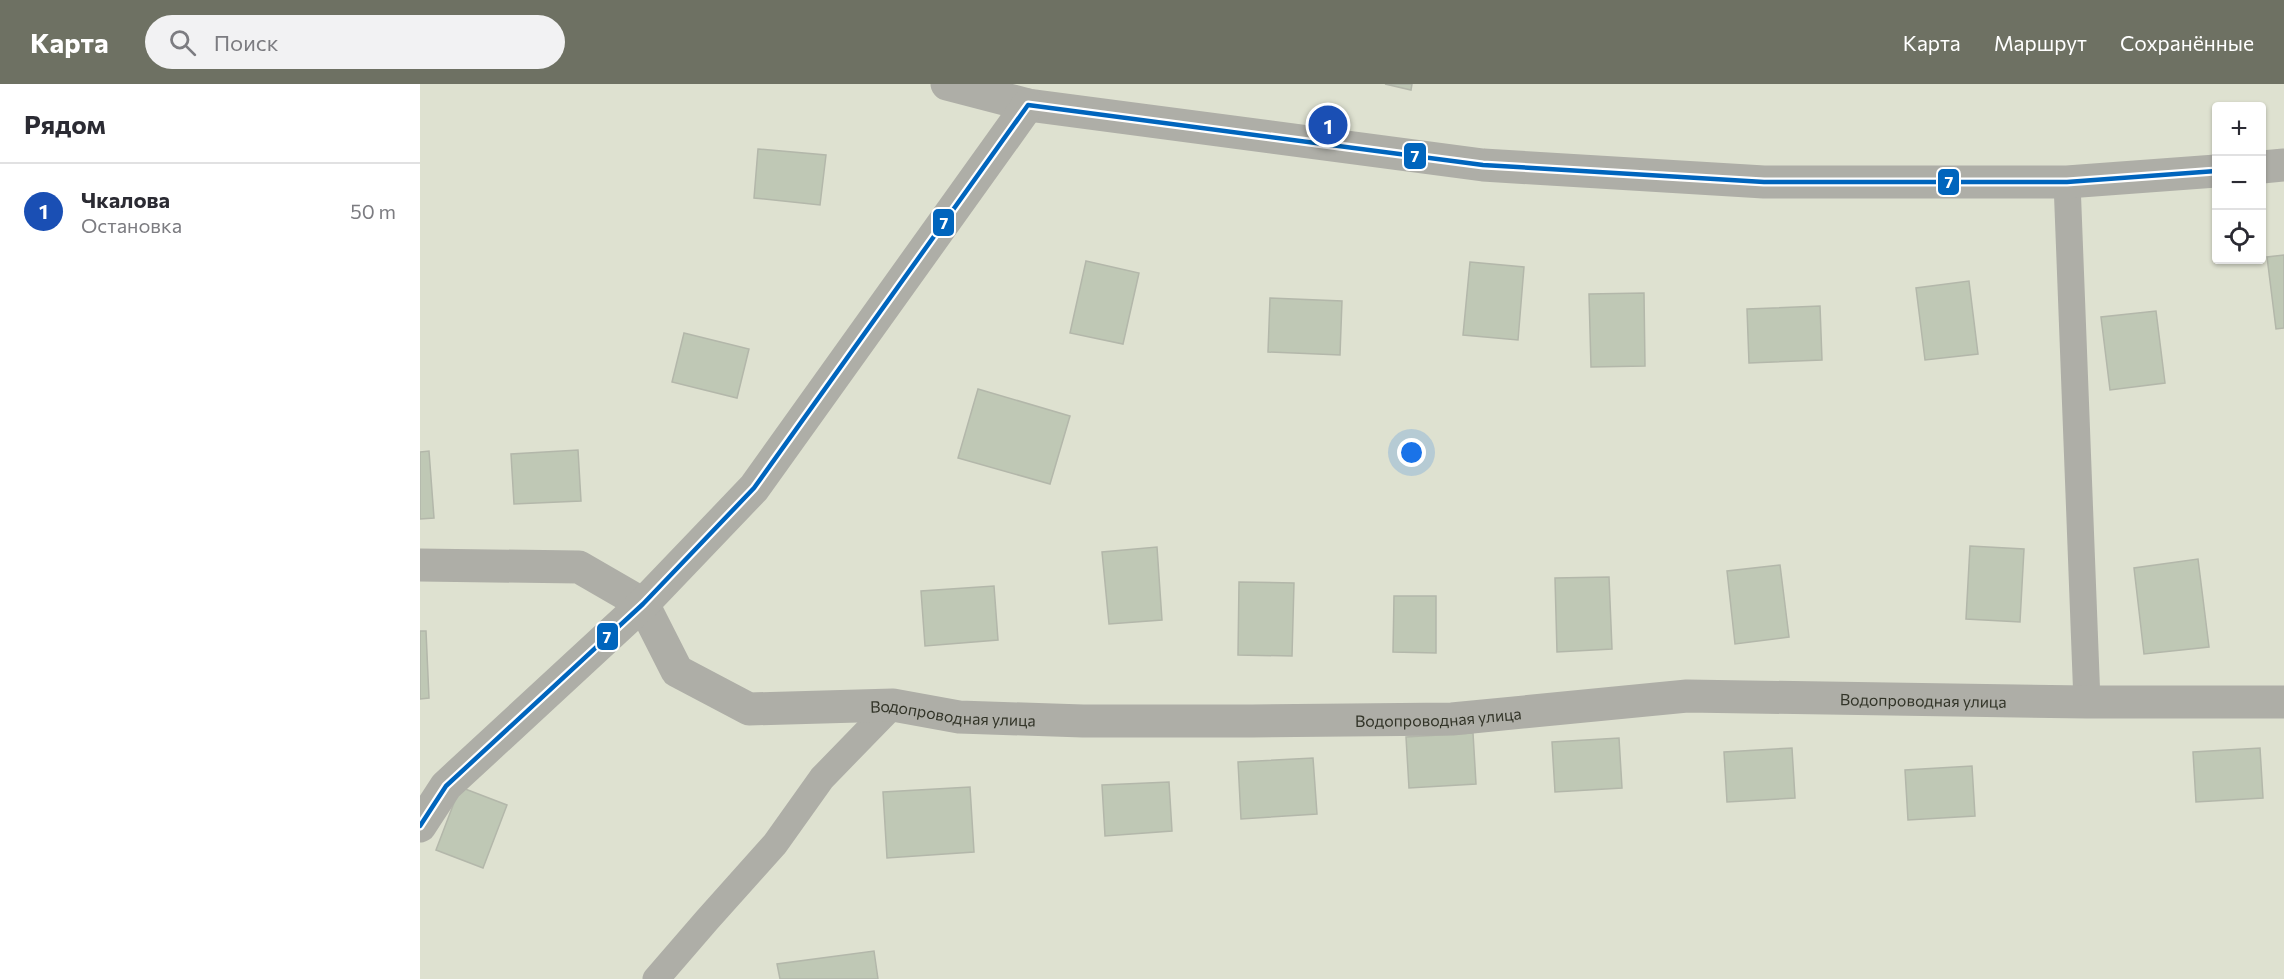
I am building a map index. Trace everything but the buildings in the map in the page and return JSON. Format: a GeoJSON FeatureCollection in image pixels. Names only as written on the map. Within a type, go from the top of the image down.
{"type":"FeatureCollection","features":[{"type":"Feature","properties":{"kind":"street"},"geometry":{"type":"LineString","coordinates":[[947,84],[1028,105],[1483,165],[1764,183],[2067,182],[2212,171]]}},
{"type":"Feature","properties":{"kind":"street"},"geometry":{"type":"LineString","coordinates":[[420,826],[446,786],[643,604],[754,488],[1028,105]]}},
{"type":"Feature","properties":{"kind":"street"},"geometry":{"type":"LineString","coordinates":[[2266,167],[2284,165]]}},
{"type":"Feature","properties":{"kind":"street"},"geometry":{"type":"LineString","coordinates":[[420,565],[579,567],[643,604]]}},
{"type":"Feature","properties":{"kind":"street","name":"Водопроводная улица"},"geometry":{"type":"LineString","coordinates":[[643,604],[677,670],[749,709],[893,705],[959,717],[1083,721],[1264,721],[1452,719],[1687,696],[2087,702],[2284,702]]}},
{"type":"Feature","properties":{"kind":"lane"},"geometry":{"type":"LineString","coordinates":[[2067,182],[2087,702]]}},
{"type":"Feature","properties":{"kind":"lane"},"geometry":{"type":"LineString","coordinates":[[656,979],[775,844],[822,778],[893,705]]}},
{"type":"Feature","properties":{"kind":"transit line","name":"7"},"geometry":{"type":"LineString","coordinates":[[420,826],[446,786],[643,604],[754,488],[1028,105],[1483,165],[1764,182],[2067,182],[2212,171]]}},
{"type":"Feature","properties":{"kind":"place","name":"Чкалова"},"geometry":{"type":"Point","coordinates":[1328,125]}}]}
